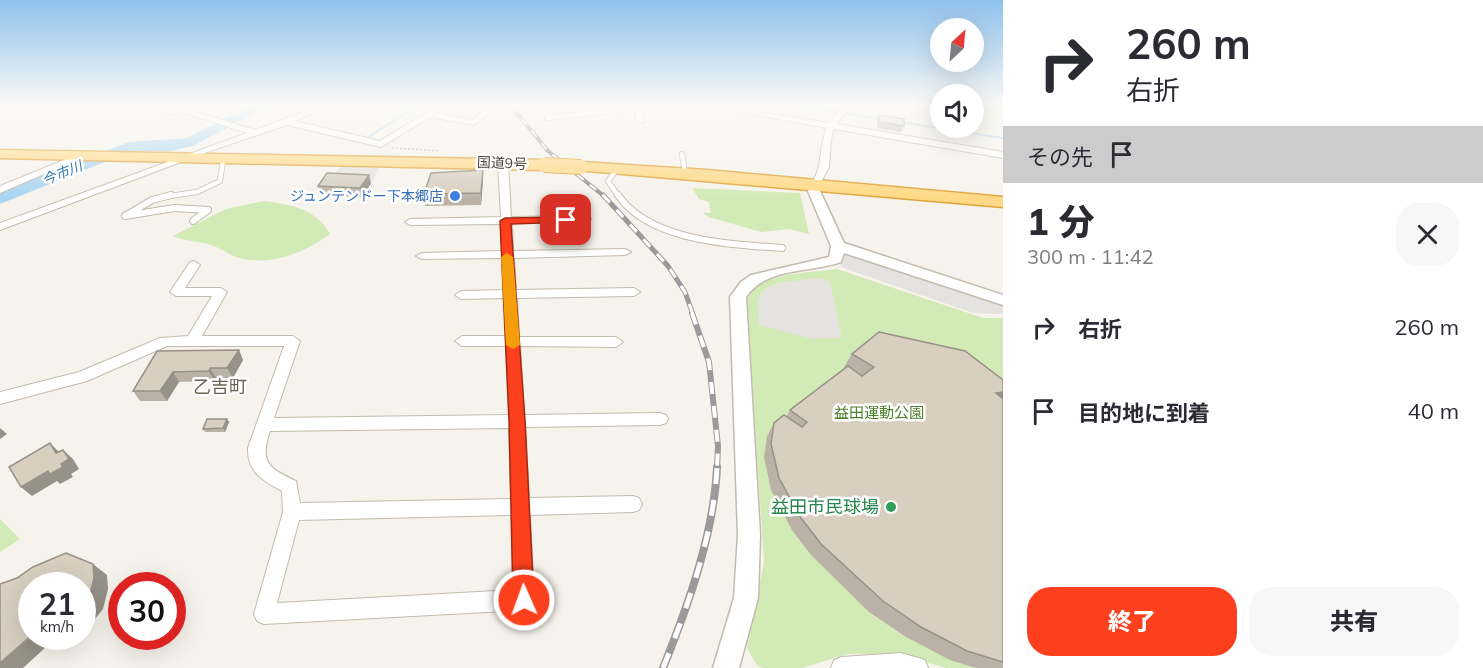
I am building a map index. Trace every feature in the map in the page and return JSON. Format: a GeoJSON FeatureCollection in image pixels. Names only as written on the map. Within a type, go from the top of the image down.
{"type":"FeatureCollection","features":[{"type":"Feature","properties":{"kind":"highway","name":"国道9号"},"geometry":{"type":"LineString","coordinates":[[0,154],[190,156],[581,166],[816,184],[1003,202]]}},
{"type":"Feature","properties":{"kind":"street"},"geometry":{"type":"LineString","coordinates":[[0,227],[246,137]]}},
{"type":"Feature","properties":{"kind":"street"},"geometry":{"type":"LineString","coordinates":[[352,137],[381,144],[392,137]]}},
{"type":"Feature","properties":{"kind":"street"},"geometry":{"type":"LineString","coordinates":[[726,668],[747,598],[749,535],[738,297],[751,279],[762,274],[825,264],[836,259],[838,246],[814,191],[825,170],[828,137]]}},
{"type":"Feature","properties":{"kind":"street"},"geometry":{"type":"LineString","coordinates":[[890,137],[1003,155]]}},
{"type":"Feature","properties":{"kind":"street"},"geometry":{"type":"LineString","coordinates":[[3,187],[86,155]]}},
{"type":"Feature","properties":{"kind":"street"},"geometry":{"type":"LineString","coordinates":[[0,398],[82,377],[165,341],[293,341],[254,450],[257,465],[266,476],[290,487],[292,512],[264,614],[524,600],[503,163]]}},
{"type":"Feature","properties":{"kind":"street"},"geometry":{"type":"LineString","coordinates":[[410,222],[586,219]]}},
{"type":"Feature","properties":{"kind":"street"},"geometry":{"type":"LineString","coordinates":[[838,246],[1003,300]]}},
{"type":"Feature","properties":{"kind":"street"},"geometry":{"type":"LineString","coordinates":[[422,256],[625,252]]}},
{"type":"Feature","properties":{"kind":"street"},"geometry":{"type":"LineString","coordinates":[[192,341],[221,292],[177,292],[194,265]]}},
{"type":"Feature","properties":{"kind":"street"},"geometry":{"type":"LineString","coordinates":[[461,295],[634,292]]}},
{"type":"Feature","properties":{"kind":"street"},"geometry":{"type":"LineString","coordinates":[[462,341],[616,342]]}},
{"type":"Feature","properties":{"kind":"street"},"geometry":{"type":"LineString","coordinates":[[264,425],[660,419]]}},
{"type":"Feature","properties":{"kind":"street"},"geometry":{"type":"LineString","coordinates":[[292,512],[633,504]]}},
{"type":"Feature","properties":{"kind":"street"},"geometry":{"type":"LineString","coordinates":[[842,668],[901,664],[917,668]]}},
{"type":"Feature","properties":{"kind":"lane"},"geometry":{"type":"LineString","coordinates":[[682,153],[685,173]]}},
{"type":"Feature","properties":{"kind":"lane"},"geometry":{"type":"LineString","coordinates":[[193,221],[208,210],[174,208],[125,216],[162,197],[200,193],[212,186],[220,181],[223,160],[221,157]]}},
{"type":"Feature","properties":{"kind":"lane"},"geometry":{"type":"LineString","coordinates":[[618,168],[608,181],[613,192],[644,220],[675,232],[730,244],[782,248]]}},
{"type":"Feature","properties":{"kind":"green space"},"geometry":{"type":"Polygon","coordinates":[[[692,188],[800,193],[809,234],[789,229],[761,232],[709,217],[703,213],[711,213],[709,202],[699,199],[692,188]]]}},
{"type":"Feature","properties":{"kind":"green space"},"geometry":{"type":"Polygon","coordinates":[[[264,201],[293,206],[310,213],[318,218],[330,234],[299,252],[263,260],[239,258],[214,246],[173,236],[226,209],[264,201]]]}},
{"type":"Feature","properties":{"kind":"green space","name":"益田運動公園"},"geometry":{"type":"Polygon","coordinates":[[[837,269],[983,318],[1003,318],[1003,668],[946,668],[901,655],[848,654],[802,668],[762,668],[756,664],[747,648],[764,562],[747,302],[749,291],[768,280],[779,277],[837,269]]]}},
{"type":"Feature","properties":{"kind":"green space"},"geometry":{"type":"Polygon","coordinates":[[[0,519],[20,539],[0,552],[0,519]]]}},
{"type":"Feature","properties":{"kind":"shaded area"},"geometry":{"type":"Polygon","coordinates":[[[340,166],[379,168],[371,184],[329,182],[340,166]]]}},
{"type":"Feature","properties":{"kind":"shaded area"},"geometry":{"type":"Polygon","coordinates":[[[840,253],[849,253],[1003,303],[1003,314],[973,313],[846,269],[841,266],[840,253]]]}},
{"type":"Feature","properties":{"kind":"shaded area"},"geometry":{"type":"Polygon","coordinates":[[[817,278],[830,281],[842,338],[813,339],[759,325],[758,301],[761,293],[768,287],[778,283],[817,278]]]}},
{"type":"Feature","properties":{"kind":"water","name":"今市川"},"geometry":{"type":"Polygon","coordinates":[[[210,137],[193,146],[170,151],[132,151],[0,204],[0,192],[129,142],[210,137]]]}},
{"type":"Feature","properties":{"kind":"building"},"geometry":{"type":"Polygon","coordinates":[[[483,170],[481,193],[424,194],[431,173],[483,170]]]}},
{"type":"Feature","properties":{"kind":"building"},"geometry":{"type":"Polygon","coordinates":[[[327,173],[369,175],[360,188],[318,186],[327,173]]]}},
{"type":"Feature","properties":{"kind":"building","name":"益田市民球場"},"geometry":{"type":"Polygon","coordinates":[[[879,332],[965,351],[1003,380],[1003,392],[996,393],[1003,399],[1003,662],[967,651],[921,627],[883,601],[821,544],[801,518],[779,478],[771,444],[774,423],[784,415],[802,427],[807,422],[790,410],[848,366],[862,376],[874,367],[852,354],[879,332]]]}},
{"type":"Feature","properties":{"kind":"building"},"geometry":{"type":"Polygon","coordinates":[[[239,350],[227,368],[173,372],[160,391],[133,391],[157,351],[239,350]]]}},
{"type":"Feature","properties":{"kind":"building"},"geometry":{"type":"Polygon","coordinates":[[[207,419],[227,419],[223,428],[203,429],[207,419]]]}},
{"type":"Feature","properties":{"kind":"building"},"geometry":{"type":"Polygon","coordinates":[[[50,443],[56,453],[63,450],[69,459],[61,464],[63,467],[50,474],[48,471],[21,487],[9,467],[50,443]]]}},
{"type":"Feature","properties":{"kind":"building"},"geometry":{"type":"Polygon","coordinates":[[[66,553],[93,564],[94,572],[26,572],[66,553]]]}},
{"type":"Feature","properties":{"kind":"building"},"geometry":{"type":"Polygon","coordinates":[[[17,578],[18,647],[0,663],[0,584],[17,578]]]}},
{"type":"Feature","properties":{"kind":"waterway"},"geometry":{"type":"LineString","coordinates":[[998,137],[1003,138]]}},
{"type":"Feature","properties":{"kind":"railway"},"geometry":{"type":"LineString","coordinates":[[537,137],[548,151],[604,196]]}},
{"type":"Feature","properties":{"kind":"railway"},"geometry":{"type":"LineString","coordinates":[[604,196],[668,266],[685,292],[693,315]]}},
{"type":"Feature","properties":{"kind":"railway"},"geometry":{"type":"LineString","coordinates":[[692,313],[709,362],[718,446],[717,469]]}},
{"type":"Feature","properties":{"kind":"railway"},"geometry":{"type":"LineString","coordinates":[[663,668],[682,620],[705,544],[711,518],[717,467]]}},
{"type":"Feature","properties":{"kind":"slow traffic"},"geometry":{"type":"LineString","coordinates":[[507,257],[513,345]]}},
{"type":"Feature","properties":{"kind":"place","name":"ジュンテンドー下本郷店"},"geometry":{"type":"Point","coordinates":[455,196]}},
{"type":"Feature","properties":{"kind":"place","name":"益田市民球場"},"geometry":{"type":"Point","coordinates":[891,507]}},
{"type":"Feature","properties":{"kind":"district","name":"乙吉町"},"geometry":{"type":"Point","coordinates":[220,387]}},
{"type":"Feature","properties":{"kind":"route"},"geometry":{"type":"LineString","coordinates":[[524,600],[517,420],[505,221],[566,220]]}}]}
